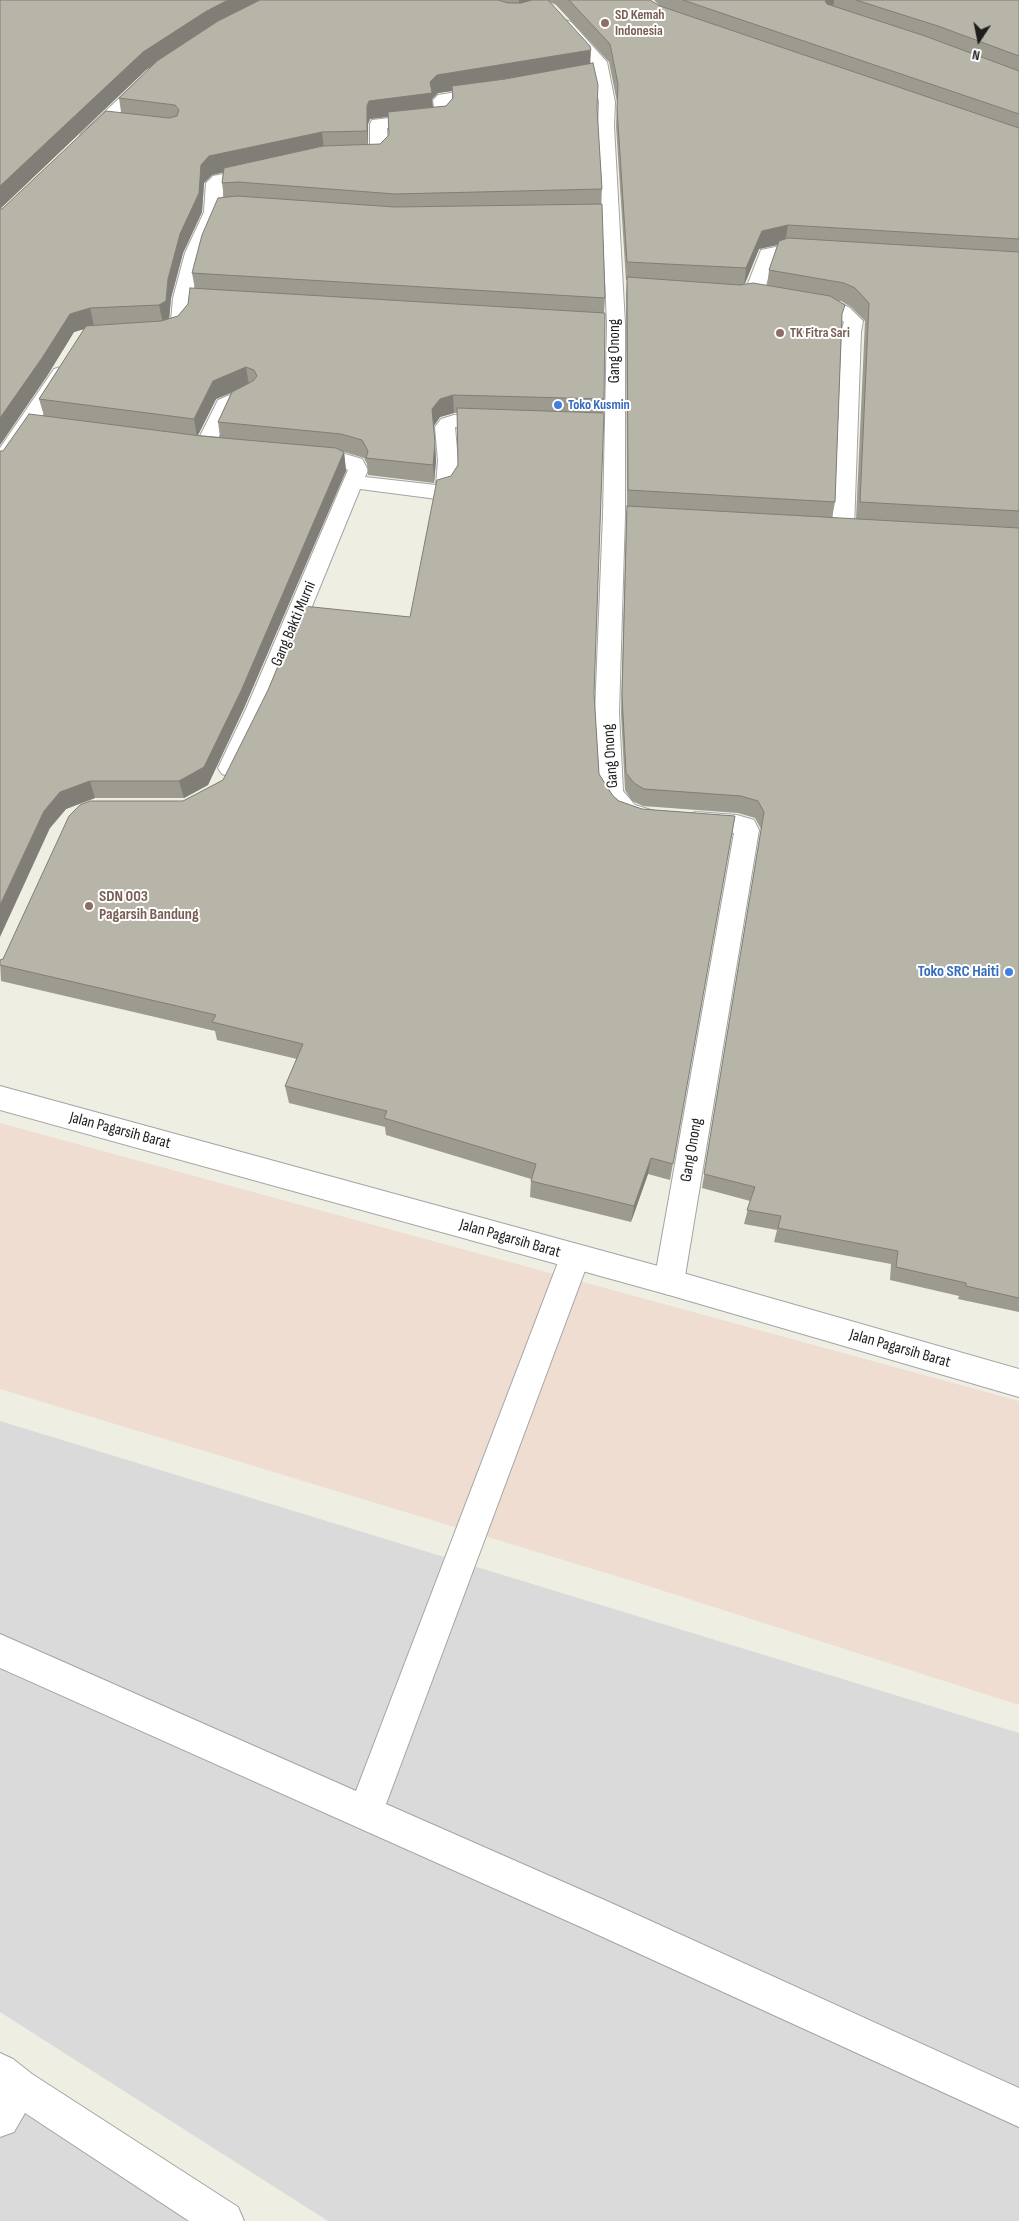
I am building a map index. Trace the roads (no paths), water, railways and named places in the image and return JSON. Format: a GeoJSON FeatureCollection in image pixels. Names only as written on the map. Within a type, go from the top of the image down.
{"type":"FeatureCollection","features":[{"type":"Feature","properties":{"kind":"street","name":"Gang Onong"},"geometry":{"type":"LineString","coordinates":[[555,15],[599,62],[607,102],[602,214],[625,287],[606,323],[605,426],[624,516],[607,713],[611,792],[627,812],[641,817],[737,824],[745,826],[747,830],[669,1282]]}},
{"type":"Feature","properties":{"kind":"street"},"geometry":{"type":"LineString","coordinates":[[77,148],[115,122],[160,69]]}},
{"type":"Feature","properties":{"kind":"street"},"geometry":{"type":"LineString","coordinates":[[582,76],[601,72]]}},
{"type":"Feature","properties":{"kind":"street"},"geometry":{"type":"LineString","coordinates":[[332,157],[375,156],[379,154],[378,124],[440,118],[444,116],[441,100],[444,98],[505,90]]}},
{"type":"Feature","properties":{"kind":"street"},"geometry":{"type":"LineString","coordinates":[[138,332],[174,328],[180,322],[182,298],[194,254],[213,212],[215,183],[219,180],[276,167]]}},
{"type":"Feature","properties":{"kind":"street"},"geometry":{"type":"LineString","coordinates":[[213,212],[225,208],[240,207]]}},
{"type":"Feature","properties":{"kind":"street"},"geometry":{"type":"LineString","coordinates":[[751,293],[756,288],[767,254],[785,250],[830,253]]}},
{"type":"Feature","properties":{"kind":"street"},"geometry":{"type":"LineString","coordinates":[[710,293],[751,293],[833,307],[854,321],[851,332],[843,528]]}},
{"type":"Feature","properties":{"kind":"street"},"geometry":{"type":"LineString","coordinates":[[182,298],[202,299]]}},
{"type":"Feature","properties":{"kind":"street"},"geometry":{"type":"LineString","coordinates":[[0,463],[38,424],[71,354]]}},
{"type":"Feature","properties":{"kind":"street"},"geometry":{"type":"LineString","coordinates":[[205,445],[224,404],[248,392]]}},
{"type":"Feature","properties":{"kind":"street"},"geometry":{"type":"LineString","coordinates":[[284,453],[342,459],[355,464],[358,470],[353,482],[429,491],[444,490],[447,485],[448,461],[445,427],[448,423],[454,421],[511,423]]}},
{"type":"Feature","properties":{"kind":"street","name":"Gang Bakti Murni"},"geometry":{"type":"LineString","coordinates":[[222,784],[258,709],[353,482]]}},
{"type":"Feature","properties":{"kind":"street","name":"Jalan Pagarsih Barat"},"geometry":{"type":"LineString","coordinates":[[0,1098],[669,1282],[1019,1383]]}},
{"type":"Feature","properties":{"kind":"street"},"geometry":{"type":"LineString","coordinates":[[365,1812],[575,1257]]}},
{"type":"Feature","properties":{"kind":"street"},"geometry":{"type":"LineString","coordinates":[[0,1651],[596,1915],[1019,2108]]}},
{"type":"Feature","properties":{"kind":"street"},"geometry":{"type":"LineString","coordinates":[[6,2092],[224,2221]]}},
{"type":"Feature","properties":{"kind":"place","name":"SD Kemah Indonesia"},"geometry":{"type":"Point","coordinates":[605,23]}},
{"type":"Feature","properties":{"kind":"place","name":"TK Fitra Sari"},"geometry":{"type":"Point","coordinates":[780,333]}},
{"type":"Feature","properties":{"kind":"place","name":"Toko Kusmin"},"geometry":{"type":"Point","coordinates":[558,405]}},
{"type":"Feature","properties":{"kind":"place","name":"SDN 003 Pagarsih Bandung"},"geometry":{"type":"Point","coordinates":[89,906]}},
{"type":"Feature","properties":{"kind":"place","name":"Toko SRC Haiti"},"geometry":{"type":"Point","coordinates":[1009,972]}}]}
